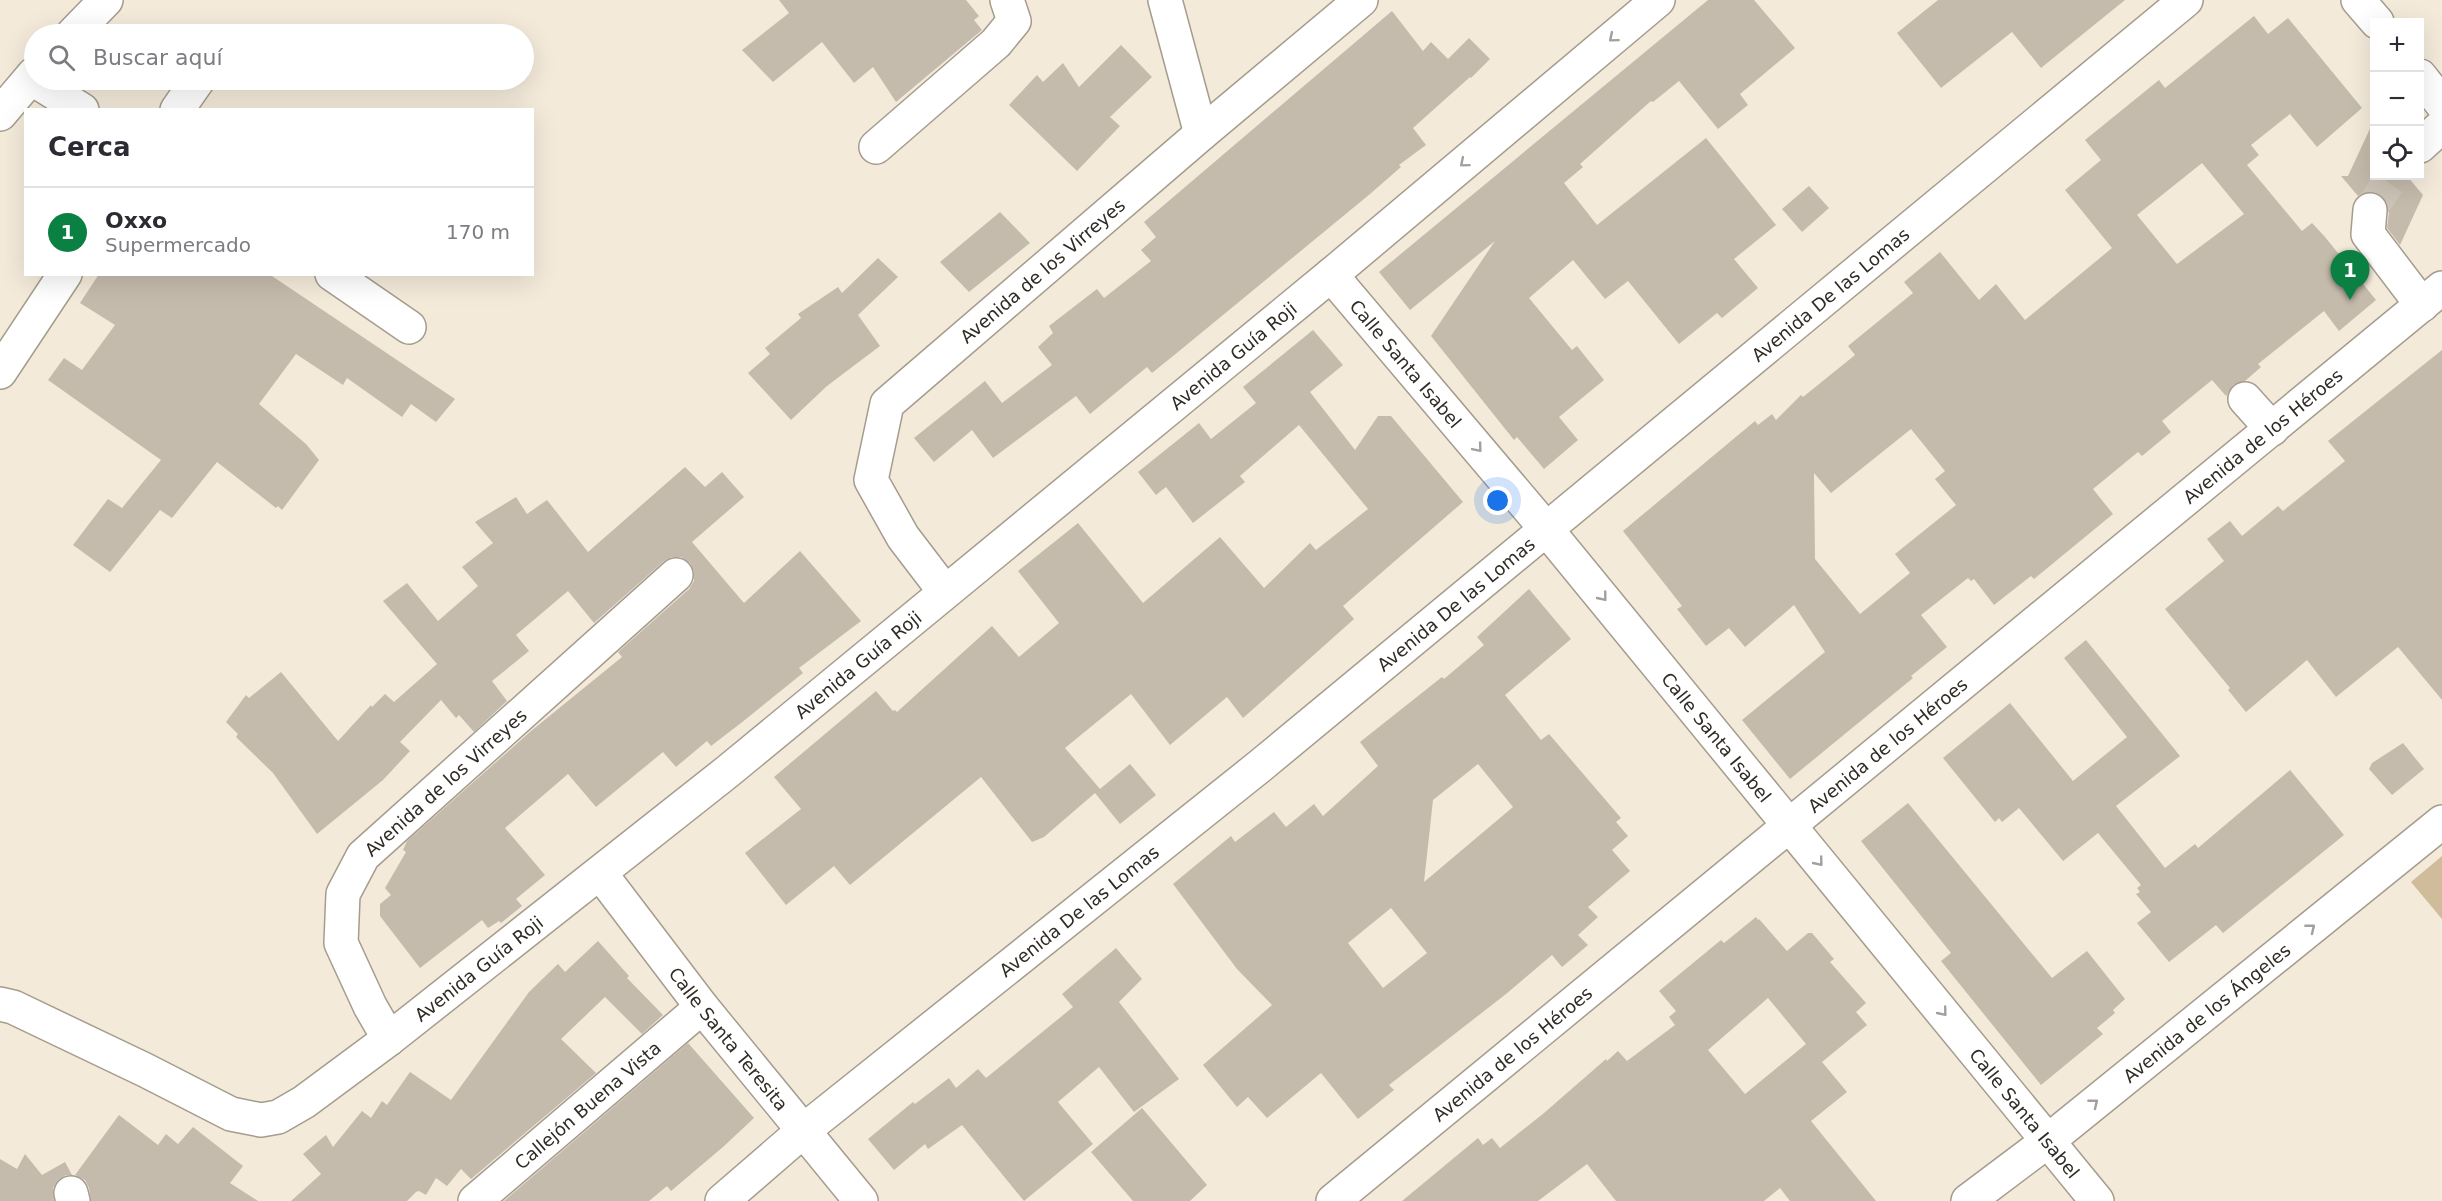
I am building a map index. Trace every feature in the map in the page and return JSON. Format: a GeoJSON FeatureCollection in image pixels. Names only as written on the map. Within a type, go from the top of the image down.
{"type":"FeatureCollection","features":[{"type":"Feature","properties":{"kind":"street"},"geometry":{"type":"LineString","coordinates":[[83,24],[106,0]]}},
{"type":"Feature","properties":{"kind":"street"},"geometry":{"type":"LineString","coordinates":[[876,147],[996,43],[1014,21],[1007,0]]}},
{"type":"Feature","properties":{"kind":"street"},"geometry":{"type":"LineString","coordinates":[[1165,0],[1201,134]]}},
{"type":"Feature","properties":{"kind":"street","name":"Avenida de los Virreyes"},"geometry":{"type":"LineString","coordinates":[[945,592],[903,537],[871,480],[887,405],[1201,134],[1361,0]]}},
{"type":"Feature","properties":{"kind":"street","name":"Avenida Guía Roji"},"geometry":{"type":"LineString","coordinates":[[0,1004],[13,1007],[231,1114],[261,1120],[278,1117],[304,1102],[389,1039],[727,772],[1331,275],[1658,0]]}},
{"type":"Feature","properties":{"kind":"street","name":"Avenida De las Lomas"},"geometry":{"type":"LineString","coordinates":[[722,1201],[803,1131],[1260,766],[2186,0]]}},
{"type":"Feature","properties":{"kind":"street"},"geometry":{"type":"LineString","coordinates":[[2358,0],[2373,18]]}},
{"type":"Feature","properties":{"kind":"street"},"geometry":{"type":"LineString","coordinates":[[2424,81],[2442,104]]}},
{"type":"Feature","properties":{"kind":"street"},"geometry":{"type":"LineString","coordinates":[[0,114],[24,86]]}},
{"type":"Feature","properties":{"kind":"street"},"geometry":{"type":"LineString","coordinates":[[53,90],[79,108]]}},
{"type":"Feature","properties":{"kind":"street"},"geometry":{"type":"LineString","coordinates":[[178,108],[191,90]]}},
{"type":"Feature","properties":{"kind":"street"},"geometry":{"type":"LineString","coordinates":[[2424,142],[2442,126]]}},
{"type":"Feature","properties":{"kind":"street"},"geometry":{"type":"LineString","coordinates":[[2370,210],[2368,234],[2432,297]]}},
{"type":"Feature","properties":{"kind":"street","name":"Calle Santa Isabel"},"geometry":{"type":"LineString","coordinates":[[1331,275],[1547,530],[2097,1201]]}},
{"type":"Feature","properties":{"kind":"street"},"geometry":{"type":"LineString","coordinates":[[0,372],[64,276]]}},
{"type":"Feature","properties":{"kind":"street"},"geometry":{"type":"LineString","coordinates":[[335,276],[409,327]]}},
{"type":"Feature","properties":{"kind":"street","name":"Avenida de los Héroes"},"geometry":{"type":"LineString","coordinates":[[1333,1201],[2432,297]]}},
{"type":"Feature","properties":{"kind":"street"},"geometry":{"type":"LineString","coordinates":[[2245,399],[2272,429]]}},
{"type":"Feature","properties":{"kind":"street","name":"Avenida de los Virreyes"},"geometry":{"type":"LineString","coordinates":[[389,1039],[370,1006],[341,943],[343,894],[363,856],[676,575]]}},
{"type":"Feature","properties":{"kind":"street","name":"Avenida de los Ángeles"},"geometry":{"type":"LineString","coordinates":[[1968,1201],[2049,1140],[2442,822]]}},
{"type":"Feature","properties":{"kind":"street","name":"Calle Santa Teresita"},"geometry":{"type":"LineString","coordinates":[[600,873],[702,1007],[861,1201]]}},
{"type":"Feature","properties":{"kind":"street","name":"Callejón Buena Vista"},"geometry":{"type":"LineString","coordinates":[[474,1201],[702,1007]]}},
{"type":"Feature","properties":{"kind":"shaded area"},"geometry":{"type":"Polygon","coordinates":[[[2442,856],[2442,919],[2411,882],[2442,856]]]}},
{"type":"Feature","properties":{"kind":"building"},"geometry":{"type":"Polygon","coordinates":[[[779,0],[966,0],[979,16],[974,20],[982,30],[896,102],[873,67],[854,83],[822,42],[773,82],[742,50],[789,13],[779,0]]]}},
{"type":"Feature","properties":{"kind":"building"},"geometry":{"type":"Polygon","coordinates":[[[1708,0],[1754,0],[1795,48],[1740,94],[1748,105],[1718,129],[1679,81],[1653,102],[1651,101],[1580,164],[1583,167],[1564,183],[1597,225],[1706,138],[1776,225],[1734,259],[1758,288],[1722,318],[1717,313],[1679,344],[1628,281],[1605,299],[1573,260],[1529,298],[1572,350],[1577,346],[1604,380],[1559,417],[1578,440],[1544,469],[1517,437],[1514,440],[1431,336],[1495,241],[1410,310],[1379,272],[1708,0]]]}},
{"type":"Feature","properties":{"kind":"building"},"geometry":{"type":"Polygon","coordinates":[[[1938,0],[2125,0],[2041,68],[2012,32],[1941,88],[1897,33],[1938,0]]]}},
{"type":"Feature","properties":{"kind":"building"},"geometry":{"type":"Polygon","coordinates":[[[1392,11],[1423,51],[1431,42],[1448,59],[1469,38],[1490,59],[1413,128],[1426,145],[1399,165],[1401,167],[1370,194],[1152,373],[1147,367],[1090,414],[1076,396],[993,458],[972,430],[934,462],[914,438],[985,381],[1002,403],[1052,365],[1038,347],[1053,333],[1049,326],[1097,289],[1104,298],[1151,261],[1141,250],[1156,237],[1144,222],[1392,11]]]}},
{"type":"Feature","properties":{"kind":"building"},"geometry":{"type":"Polygon","coordinates":[[[2254,16],[2268,34],[2288,18],[2362,108],[2317,147],[2290,114],[2251,145],[2259,155],[2247,165],[2302,231],[2312,223],[2376,300],[2339,331],[2324,311],[2258,364],[2261,367],[2245,381],[2233,385],[2226,396],[2212,380],[2162,421],[2171,432],[2142,456],[2138,452],[2093,489],[2113,514],[2034,579],[2031,576],[1994,605],[1974,579],[1971,581],[1968,578],[1921,615],[1947,647],[1911,676],[1913,678],[1790,779],[1742,720],[1825,652],[1794,605],[1745,647],[1729,628],[1706,646],[1677,609],[1682,606],[1623,531],[1755,421],[1758,425],[1772,414],[1776,420],[1801,395],[1803,397],[1855,355],[1848,346],[1913,293],[1904,282],[1940,252],[1979,300],[1996,284],[2025,320],[2112,248],[2065,190],[2101,160],[2085,140],[2159,80],[2165,88],[2254,16]],[[2202,163],[2137,215],[2177,264],[2244,214],[2202,163]],[[1911,429],[1831,493],[1814,473],[1815,559],[1860,614],[1910,573],[1895,554],[1956,505],[1935,479],[1945,471],[1911,429]]]}},
{"type":"Feature","properties":{"kind":"building"},"geometry":{"type":"Polygon","coordinates":[[[1121,45],[1152,77],[1110,117],[1120,126],[1077,171],[1009,105],[1037,75],[1043,82],[1063,63],[1079,87],[1121,45]]]}},
{"type":"Feature","properties":{"kind":"building"},"geometry":{"type":"Polygon","coordinates":[[[2370,129],[2370,180],[2410,180],[2423,195],[2400,245],[2387,228],[2389,212],[2387,202],[2381,195],[2372,191],[2358,196],[2341,176],[2348,176],[2370,129]]]}},
{"type":"Feature","properties":{"kind":"building"},"geometry":{"type":"Polygon","coordinates":[[[1809,186],[1829,208],[1802,232],[1782,209],[1809,186]]]}},
{"type":"Feature","properties":{"kind":"building"},"geometry":{"type":"Polygon","coordinates":[[[1000,212],[1030,243],[969,292],[940,262],[1000,212]]]}},
{"type":"Feature","properties":{"kind":"building"},"geometry":{"type":"Polygon","coordinates":[[[878,258],[898,277],[858,315],[880,346],[827,386],[791,420],[748,373],[770,354],[765,348],[801,318],[798,314],[838,287],[842,293],[878,258]]]}},
{"type":"Feature","properties":{"kind":"building"},"geometry":{"type":"Polygon","coordinates":[[[98,276],[272,276],[455,399],[436,422],[411,404],[402,417],[347,378],[343,385],[296,354],[259,404],[306,444],[319,460],[282,510],[278,506],[276,508],[217,462],[172,518],[160,510],[110,572],[73,545],[108,499],[122,508],[161,460],[48,380],[64,358],[82,370],[115,325],[80,303],[98,276]]]}},
{"type":"Feature","properties":{"kind":"building"},"geometry":{"type":"Polygon","coordinates":[[[1313,330],[1343,365],[1310,392],[1355,450],[1378,416],[1391,416],[1463,502],[1343,606],[1354,619],[1243,718],[1227,697],[1170,745],[1131,694],[1065,748],[1100,789],[1130,764],[1156,795],[1120,824],[1095,793],[1044,837],[1032,842],[981,777],[850,885],[834,866],[786,905],[745,853],[801,809],[774,777],[876,691],[893,711],[897,712],[992,626],[1019,657],[1059,623],[1018,571],[1078,523],[1143,603],[1220,537],[1264,588],[1310,543],[1316,550],[1368,509],[1299,425],[1240,476],[1245,482],[1193,523],[1166,487],[1156,495],[1138,472],[1199,423],[1211,439],[1256,403],[1243,387],[1313,330]]]}},
{"type":"Feature","properties":{"kind":"building"},"geometry":{"type":"Polygon","coordinates":[[[2442,350],[2442,700],[2398,647],[2336,697],[2307,660],[2246,712],[2228,690],[2230,688],[2165,609],[2224,561],[2207,539],[2230,521],[2242,536],[2278,506],[2283,511],[2345,461],[2328,441],[2442,350]]]}},
{"type":"Feature","properties":{"kind":"building"},"geometry":{"type":"Polygon","coordinates":[[[685,467],[705,487],[722,472],[744,497],[692,542],[744,603],[800,551],[861,621],[799,668],[803,673],[741,723],[711,746],[707,741],[676,767],[663,752],[596,807],[568,774],[505,828],[545,875],[516,899],[522,906],[501,923],[499,921],[488,928],[482,920],[420,968],[380,916],[380,904],[391,895],[385,888],[406,852],[403,850],[407,841],[531,731],[622,657],[618,652],[689,589],[694,581],[694,572],[690,563],[681,557],[672,557],[664,561],[594,623],[568,591],[516,635],[529,651],[492,681],[507,701],[474,732],[459,715],[456,718],[441,700],[400,742],[410,751],[383,780],[317,834],[273,773],[236,737],[238,734],[226,722],[246,695],[249,698],[281,672],[338,741],[371,705],[372,707],[385,694],[394,702],[437,664],[383,601],[407,583],[438,621],[478,586],[462,567],[493,543],[475,522],[516,497],[527,514],[547,500],[588,552],[685,467]]]}},
{"type":"Feature","properties":{"kind":"building"},"geometry":{"type":"Polygon","coordinates":[[[1529,589],[1571,639],[1505,695],[1541,740],[1549,734],[1621,818],[1616,822],[1628,836],[1612,850],[1630,871],[1588,907],[1598,917],[1578,935],[1588,945],[1562,967],[1552,955],[1506,994],[1389,1085],[1394,1090],[1358,1119],[1321,1073],[1267,1118],[1248,1097],[1237,1107],[1203,1065],[1272,1005],[1237,969],[1173,884],[1231,836],[1235,842],[1274,812],[1286,827],[1314,804],[1323,816],[1378,766],[1360,742],[1442,677],[1444,679],[1484,645],[1477,637],[1529,589]],[[1478,764],[1433,800],[1424,882],[1513,807],[1478,764]],[[1391,908],[1348,943],[1383,988],[1427,953],[1391,908]]]}},
{"type":"Feature","properties":{"kind":"building"},"geometry":{"type":"Polygon","coordinates":[[[2086,640],[2180,756],[2116,806],[2165,868],[2195,844],[2198,848],[2290,770],[2344,835],[2223,933],[2216,925],[2169,962],[2137,923],[2151,912],[2136,894],[2140,892],[2137,888],[2141,885],[2098,833],[2063,861],[2019,808],[2002,822],[1999,818],[1995,822],[1943,758],[2010,703],[2073,781],[2127,737],[2064,658],[2086,640]]]}},
{"type":"Feature","properties":{"kind":"building"},"geometry":{"type":"Polygon","coordinates":[[[2403,743],[2424,769],[2392,795],[2369,769],[2372,763],[2403,743]]]}},
{"type":"Feature","properties":{"kind":"building"},"geometry":{"type":"Polygon","coordinates":[[[1908,803],[2052,978],[2087,951],[2125,999],[2113,1010],[2115,1013],[2097,1028],[2103,1034],[2041,1085],[1941,961],[1951,953],[1861,841],[1908,803]]]}},
{"type":"Feature","properties":{"kind":"building"},"geometry":{"type":"Polygon","coordinates":[[[1756,917],[1787,951],[1808,933],[1812,933],[1834,959],[1830,962],[1866,1003],[1856,1012],[1867,1025],[1822,1062],[1847,1092],[1811,1121],[1876,1201],[1790,1201],[1780,1188],[1764,1201],[1616,1201],[1587,1164],[1538,1201],[1402,1201],[1478,1138],[1483,1145],[1492,1138],[1500,1148],[1606,1059],[1607,1061],[1618,1051],[1627,1061],[1675,1025],[1669,1017],[1676,1011],[1659,991],[1721,940],[1724,943],[1756,917]],[[1768,998],[1708,1050],[1745,1094],[1806,1044],[1768,998]]]}},
{"type":"Feature","properties":{"kind":"building"},"geometry":{"type":"Polygon","coordinates":[[[598,941],[629,976],[627,978],[663,1015],[642,1034],[605,997],[561,1039],[596,1073],[471,1179],[461,1169],[447,1186],[436,1178],[426,1195],[419,1191],[407,1201],[291,1201],[321,1174],[303,1154],[326,1135],[333,1147],[362,1111],[371,1118],[382,1101],[387,1105],[410,1072],[451,1100],[529,992],[558,964],[565,972],[598,941]]]}},
{"type":"Feature","properties":{"kind":"building"},"geometry":{"type":"Polygon","coordinates":[[[1116,948],[1142,979],[1119,1002],[1179,1079],[1134,1112],[1099,1067],[1058,1102],[1093,1144],[1024,1201],[962,1125],[928,1149],[925,1144],[894,1170],[868,1139],[913,1102],[915,1104],[949,1078],[956,1088],[978,1069],[986,1078],[1073,1007],[1062,994],[1116,948]]]}},
{"type":"Feature","properties":{"kind":"building"},"geometry":{"type":"Polygon","coordinates":[[[688,1043],[754,1118],[723,1147],[671,1191],[667,1186],[649,1201],[504,1201],[688,1043]]]}},
{"type":"Feature","properties":{"kind":"building"},"geometry":{"type":"Polygon","coordinates":[[[1142,1108],[1207,1185],[1190,1201],[1133,1201],[1091,1152],[1142,1108]]]}},
{"type":"Feature","properties":{"kind":"building"},"geometry":{"type":"Polygon","coordinates":[[[119,1115],[158,1145],[166,1134],[178,1144],[193,1127],[243,1166],[230,1183],[258,1201],[91,1201],[85,1180],[75,1175],[119,1115]]]}},
{"type":"Feature","properties":{"kind":"building"},"geometry":{"type":"Polygon","coordinates":[[[25,1154],[42,1175],[65,1162],[72,1175],[66,1175],[58,1180],[53,1188],[54,1201],[0,1201],[0,1159],[17,1169],[25,1154]]]}},
{"type":"Feature","properties":{"kind":"tunnel"},"geometry":{"type":"LineString","coordinates":[[2370,210],[2390,180]]}},
{"type":"Feature","properties":{"kind":"place","name":"Oxxo"},"geometry":{"type":"Point","coordinates":[2350,300]}}]}
